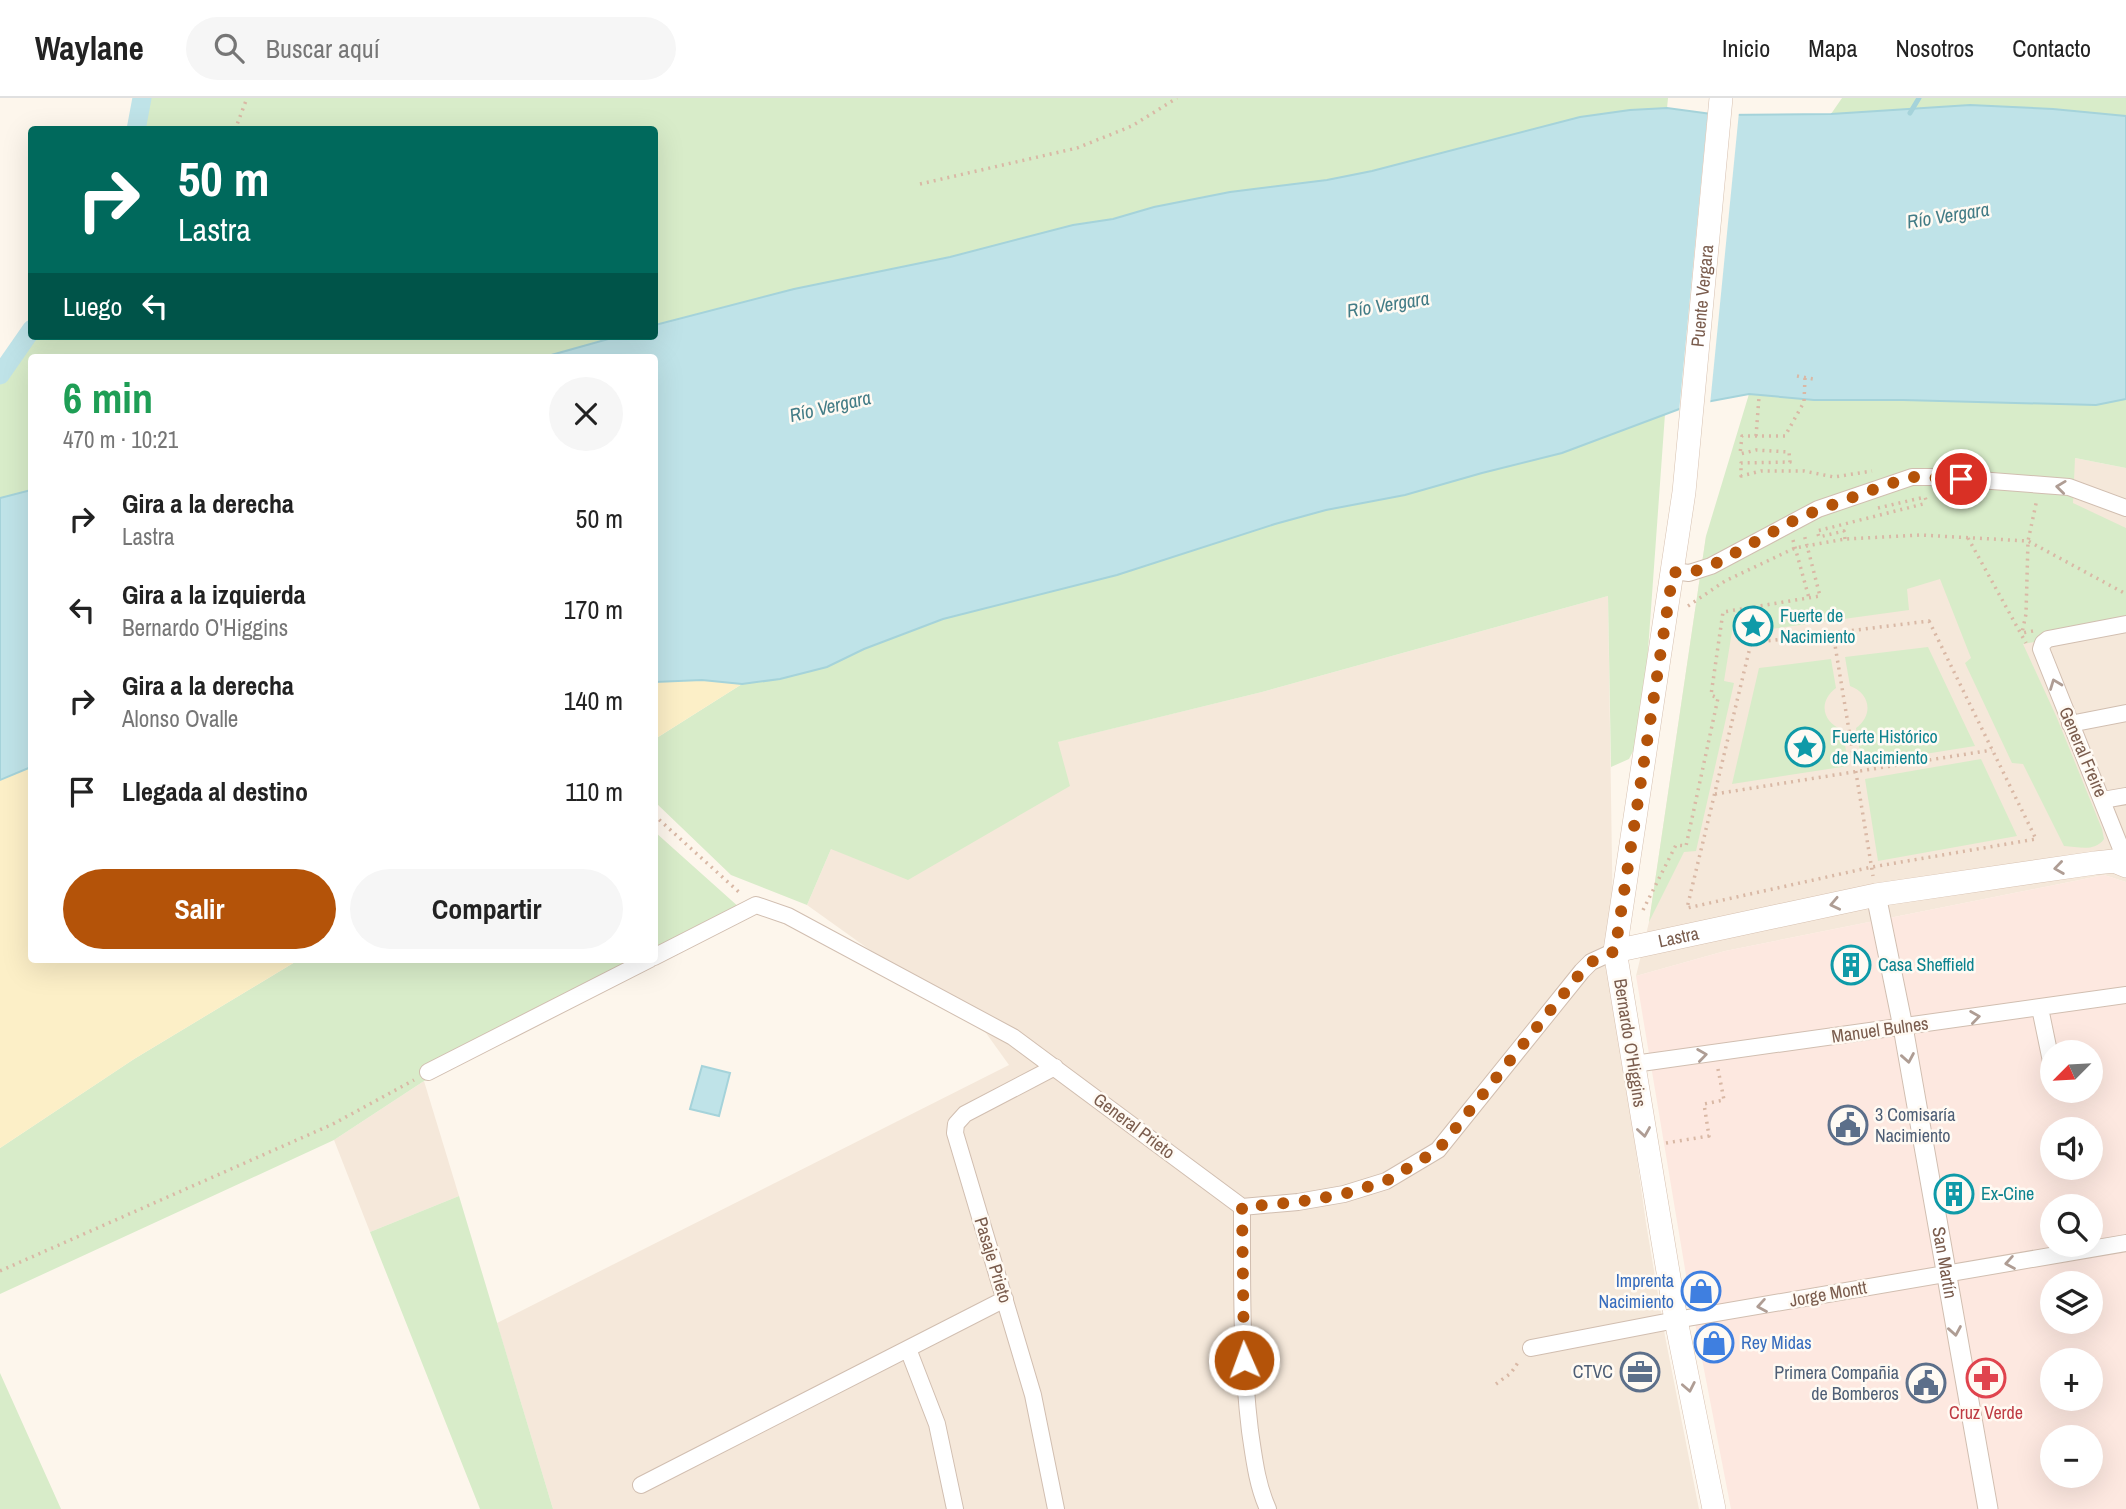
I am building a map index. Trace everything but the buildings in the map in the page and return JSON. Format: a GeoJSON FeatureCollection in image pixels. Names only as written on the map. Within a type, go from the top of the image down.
{"type":"FeatureCollection","features":[{"type":"Feature","properties":{"kind":"main road","name":"Puente Vergara"},"geometry":{"type":"LineString","coordinates":[[1684,492],[1721,98]]}},
{"type":"Feature","properties":{"kind":"main road","name":"Bernardo O'Higgins"},"geometry":{"type":"LineString","coordinates":[[1684,492],[1615,951],[1676,1320],[1714,1509]]}},
{"type":"Feature","properties":{"kind":"main road","name":"Lastra"},"geometry":{"type":"LineString","coordinates":[[1615,951],[1876,895],[2095,863],[2114,861],[2126,866]]}},
{"type":"Feature","properties":{"kind":"street"},"geometry":{"type":"LineString","coordinates":[[1673,572],[1689,573],[1711,566],[1800,517],[1912,477],[2070,487],[2126,508]]}},
{"type":"Feature","properties":{"kind":"street","name":"General Freire"},"geometry":{"type":"LineString","coordinates":[[2126,624],[2048,639],[2041,649],[2126,861]]}},
{"type":"Feature","properties":{"kind":"street"},"geometry":{"type":"LineString","coordinates":[[2070,724],[2126,713]]}},
{"type":"Feature","properties":{"kind":"street"},"geometry":{"type":"LineString","coordinates":[[2103,800],[2126,796]]}},
{"type":"Feature","properties":{"kind":"street","name":"San Martín"},"geometry":{"type":"LineString","coordinates":[[1876,895],[1903,1027],[1988,1509]]}},
{"type":"Feature","properties":{"kind":"street"},"geometry":{"type":"LineString","coordinates":[[658,955],[756,905]]}},
{"type":"Feature","properties":{"kind":"street","name":"General Prieto"},"geometry":{"type":"LineString","coordinates":[[756,905],[813,928],[1013,1037],[1242,1207]]}},
{"type":"Feature","properties":{"kind":"street","name":"Lastra"},"geometry":{"type":"LineString","coordinates":[[1242,1207],[1298,1202],[1344,1194],[1386,1181],[1438,1150],[1582,971],[1591,962],[1615,951]]}},
{"type":"Feature","properties":{"kind":"street"},"geometry":{"type":"LineString","coordinates":[[428,1072],[642,963]]}},
{"type":"Feature","properties":{"kind":"street","name":"Manuel Bulnes"},"geometry":{"type":"LineString","coordinates":[[1634,1064],[2126,995]]}},
{"type":"Feature","properties":{"kind":"street"},"geometry":{"type":"LineString","coordinates":[[2040,1008],[2047,1040]]}},
{"type":"Feature","properties":{"kind":"street","name":"Pasaje Prieto"},"geometry":{"type":"LineString","coordinates":[[1055,1067],[965,1114],[955,1128],[955,1138],[1033,1395],[1056,1509]]}},
{"type":"Feature","properties":{"kind":"street"},"geometry":{"type":"LineString","coordinates":[[1242,1207],[1242,1322],[1248,1411],[1257,1475],[1268,1509]]}},
{"type":"Feature","properties":{"kind":"street","name":"Jorge Montt"},"geometry":{"type":"LineString","coordinates":[[1531,1348],[1676,1320],[2126,1243]]}},
{"type":"Feature","properties":{"kind":"street"},"geometry":{"type":"LineString","coordinates":[[641,1485],[1005,1299]]}},
{"type":"Feature","properties":{"kind":"street"},"geometry":{"type":"LineString","coordinates":[[908,1349],[937,1424],[955,1509]]}},
{"type":"Feature","properties":{"kind":"path"},"geometry":{"type":"LineString","coordinates":[[236,126],[247,98]]}},
{"type":"Feature","properties":{"kind":"path"},"geometry":{"type":"LineString","coordinates":[[920,184],[1086,145],[1132,126],[1177,98]]}},
{"type":"Feature","properties":{"kind":"path"},"geometry":{"type":"LineString","coordinates":[[1797,376],[1813,379]]}},
{"type":"Feature","properties":{"kind":"path"},"geometry":{"type":"LineString","coordinates":[[1805,377],[1804,402],[1785,436],[1741,436],[1740,454],[1756,450],[1789,452],[1790,462],[1741,463],[1741,476],[1761,471],[1804,471],[1834,477],[1878,470],[1880,487]]}},
{"type":"Feature","properties":{"kind":"path"},"geometry":{"type":"LineString","coordinates":[[1756,436],[1759,397]]}},
{"type":"Feature","properties":{"kind":"path"},"geometry":{"type":"LineString","coordinates":[[2022,633],[2026,614],[2028,541],[2040,485]]}},
{"type":"Feature","properties":{"kind":"path"},"geometry":{"type":"LineString","coordinates":[[1845,539],[1844,531],[1819,537],[1817,531],[1927,503]]}},
{"type":"Feature","properties":{"kind":"path"},"geometry":{"type":"LineString","coordinates":[[1666,621],[1725,581],[1796,548],[1845,539],[1920,535],[2028,541],[2126,594]]}},
{"type":"Feature","properties":{"kind":"path"},"geometry":{"type":"LineString","coordinates":[[1641,915],[1676,845],[1686,846],[1718,698],[1711,695],[1723,612],[1820,596],[1807,547]]}},
{"type":"Feature","properties":{"kind":"path"},"geometry":{"type":"LineString","coordinates":[[1796,548],[1809,598]]}},
{"type":"Feature","properties":{"kind":"path"},"geometry":{"type":"LineString","coordinates":[[1929,621],[1992,750],[2036,839],[1872,867],[1687,908],[1751,643],[1929,621]]}},
{"type":"Feature","properties":{"kind":"path"},"geometry":{"type":"LineString","coordinates":[[1833,633],[1876,895]]}},
{"type":"Feature","properties":{"kind":"path"},"geometry":{"type":"LineString","coordinates":[[1715,794],[1992,750]]}},
{"type":"Feature","properties":{"kind":"path"},"geometry":{"type":"LineString","coordinates":[[658,819],[732,887],[756,905]]}},
{"type":"Feature","properties":{"kind":"path"},"geometry":{"type":"LineString","coordinates":[[1646,1147],[1709,1136],[1704,1104],[1724,1100],[1716,1053]]}},
{"type":"Feature","properties":{"kind":"path"},"geometry":{"type":"LineString","coordinates":[[0,1271],[333,1124],[428,1072]]}},
{"type":"Feature","properties":{"kind":"path"},"geometry":{"type":"LineString","coordinates":[[1496,1384],[1511,1373],[1518,1362]]}},
{"type":"Feature","properties":{"kind":"shaded area"},"geometry":{"type":"Polygon","coordinates":[[[2075,458],[2126,468],[2126,882],[2104,875],[1725,951],[1636,976],[1649,922],[1706,536],[2075,458]]]}},
{"type":"Feature","properties":{"kind":"shaded area"},"geometry":{"type":"Polygon","coordinates":[[[1608,596],[1614,995],[1646,1223],[1699,1509],[553,1509],[497,1323],[1009,1065],[986,1033],[807,905],[831,849],[1057,742],[1262,692],[1608,596]]]}},
{"type":"Feature","properties":{"kind":"shaded area"},"geometry":{"type":"Polygon","coordinates":[[[2104,875],[2126,882],[2126,1509],[1731,1509],[1688,1287],[1636,976],[1725,951],[2104,875]]]}},
{"type":"Feature","properties":{"kind":"shaded area"},"geometry":{"type":"Polygon","coordinates":[[[424,1081],[459,1196],[370,1232],[334,1140],[424,1081]]]}},
{"type":"Feature","properties":{"kind":"green space"},"geometry":{"type":"Polygon","coordinates":[[[142,98],[1668,98],[1667,108],[1580,117],[1372,171],[1327,180],[1230,192],[1154,207],[950,257],[794,289],[658,324],[658,126],[137,126],[142,98]]]}},
{"type":"Feature","properties":{"kind":"green space"},"geometry":{"type":"Polygon","coordinates":[[[1842,98],[2126,98],[2126,116],[1970,105],[1831,114],[1842,98]]]}},
{"type":"Feature","properties":{"kind":"green space"},"geometry":{"type":"Polygon","coordinates":[[[28,333],[28,340],[605,340],[555,354],[28,354],[28,491],[0,498],[0,375],[28,333]]]}},
{"type":"Feature","properties":{"kind":"green space"},"geometry":{"type":"Polygon","coordinates":[[[1749,394],[1814,400],[2096,405],[2126,399],[2126,468],[2075,458],[2073,503],[2126,528],[2126,626],[2023,644],[2057,718],[2102,829],[2104,839],[2100,843],[2086,848],[2064,846],[2023,764],[2012,763],[1965,663],[1971,658],[1940,579],[1907,589],[1909,610],[1771,629],[1768,613],[1735,613],[1724,681],[1734,683],[1696,851],[1684,852],[1649,922],[1706,536],[1749,394]]]}},
{"type":"Feature","properties":{"kind":"green space"},"geometry":{"type":"Polygon","coordinates":[[[1665,414],[1642,734],[1629,759],[1611,767],[1608,596],[1262,692],[1058,742],[1070,786],[908,880],[831,849],[807,905],[731,875],[658,805],[658,737],[742,684],[780,679],[827,667],[864,649],[943,619],[1117,575],[1275,524],[1326,510],[1405,495],[1562,453],[1665,414]]]}},
{"type":"Feature","properties":{"kind":"green space"},"geometry":{"type":"Polygon","coordinates":[[[1928,647],[1975,746],[1862,764],[1856,728],[1865,717],[1867,705],[1862,694],[1850,686],[1845,657],[1928,647]]]}},
{"type":"Feature","properties":{"kind":"green space"},"geometry":{"type":"Polygon","coordinates":[[[1831,659],[1836,688],[1827,699],[1825,711],[1831,722],[1843,730],[1848,766],[1732,784],[1759,668],[1831,659]]]}},
{"type":"Feature","properties":{"kind":"green space"},"geometry":{"type":"Polygon","coordinates":[[[1981,759],[2017,836],[1878,861],[1865,779],[1981,759]]]}},
{"type":"Feature","properties":{"kind":"green space"},"geometry":{"type":"Polygon","coordinates":[[[658,835],[750,917],[424,1081],[334,1140],[0,1294],[0,1148],[134,1059],[293,963],[658,963],[658,835]]]}},
{"type":"Feature","properties":{"kind":"green space"},"geometry":{"type":"Polygon","coordinates":[[[459,1196],[553,1509],[480,1509],[370,1232],[459,1196]]]}},
{"type":"Feature","properties":{"kind":"green space"},"geometry":{"type":"Polygon","coordinates":[[[0,1373],[61,1509],[0,1509],[0,1373]]]}},
{"type":"Feature","properties":{"kind":"sand"},"geometry":{"type":"Polygon","coordinates":[[[702,680],[742,684],[658,737],[658,682],[702,680]]]}},
{"type":"Feature","properties":{"kind":"sand"},"geometry":{"type":"Polygon","coordinates":[[[28,768],[28,963],[293,963],[134,1059],[0,1148],[0,780],[28,768]]]}},
{"type":"Feature","properties":{"kind":"water","name":"Río Vergara"},"geometry":{"type":"Polygon","coordinates":[[[1970,105],[2126,116],[2126,399],[2096,405],[1814,400],[1749,394],[1690,405],[1562,453],[1405,495],[1326,510],[1117,575],[943,619],[864,649],[827,667],[780,679],[742,684],[702,680],[658,682],[658,354],[555,354],[605,340],[658,340],[658,324],[794,289],[950,257],[1154,207],[1230,192],[1327,180],[1372,171],[1580,117],[1667,108],[1719,115],[1831,114],[1970,105]]]}},
{"type":"Feature","properties":{"kind":"water"},"geometry":{"type":"Polygon","coordinates":[[[28,491],[28,768],[0,780],[0,498],[28,491]]]}},
{"type":"Feature","properties":{"kind":"water"},"geometry":{"type":"Polygon","coordinates":[[[702,1066],[730,1073],[719,1116],[690,1109],[702,1066]]]}},
{"type":"Feature","properties":{"kind":"pier"},"geometry":{"type":"Polygon","coordinates":[[[1708,110],[1739,112],[1710,405],[1679,412],[1708,110]]]}},
{"type":"Feature","properties":{"kind":"waterway"},"geometry":{"type":"LineString","coordinates":[[137,126],[142,98]]}},
{"type":"Feature","properties":{"kind":"waterway"},"geometry":{"type":"LineString","coordinates":[[1910,113],[1919,98]]}},
{"type":"Feature","properties":{"kind":"waterway"},"geometry":{"type":"LineString","coordinates":[[0,375],[28,335]]}},
{"type":"Feature","properties":{"kind":"place","name":"Fuerte de Nacimiento"},"geometry":{"type":"Point","coordinates":[1753,626]}},
{"type":"Feature","properties":{"kind":"place","name":"Fuerte Histórico de Nacimiento"},"geometry":{"type":"Point","coordinates":[1805,747]}},
{"type":"Feature","properties":{"kind":"place","name":"Casa Sheffield"},"geometry":{"type":"Point","coordinates":[1851,965]}},
{"type":"Feature","properties":{"kind":"place","name":"3 Comisaría Nacimiento"},"geometry":{"type":"Point","coordinates":[1848,1125]}},
{"type":"Feature","properties":{"kind":"place","name":"Ex-Cine"},"geometry":{"type":"Point","coordinates":[1954,1194]}},
{"type":"Feature","properties":{"kind":"place","name":"Imprenta Nacimiento"},"geometry":{"type":"Point","coordinates":[1701,1291]}},
{"type":"Feature","properties":{"kind":"place","name":"Rey Midas"},"geometry":{"type":"Point","coordinates":[1714,1343]}},
{"type":"Feature","properties":{"kind":"place","name":"CTVC"},"geometry":{"type":"Point","coordinates":[1640,1372]}},
{"type":"Feature","properties":{"kind":"place","name":"Cruz Verde"},"geometry":{"type":"Point","coordinates":[1986,1378]}},
{"type":"Feature","properties":{"kind":"place","name":"Primera Compañia de Bomberos"},"geometry":{"type":"Point","coordinates":[1926,1383]}},
{"type":"Feature","properties":{"kind":"route"},"geometry":{"type":"LineString","coordinates":[[1244,1360],[1242,1207],[1298,1202],[1344,1194],[1386,1181],[1438,1150],[1582,971],[1591,962],[1615,951],[1673,572],[1689,573],[1711,566],[1800,517],[1880,487],[1912,477],[1961,479]]}}]}
